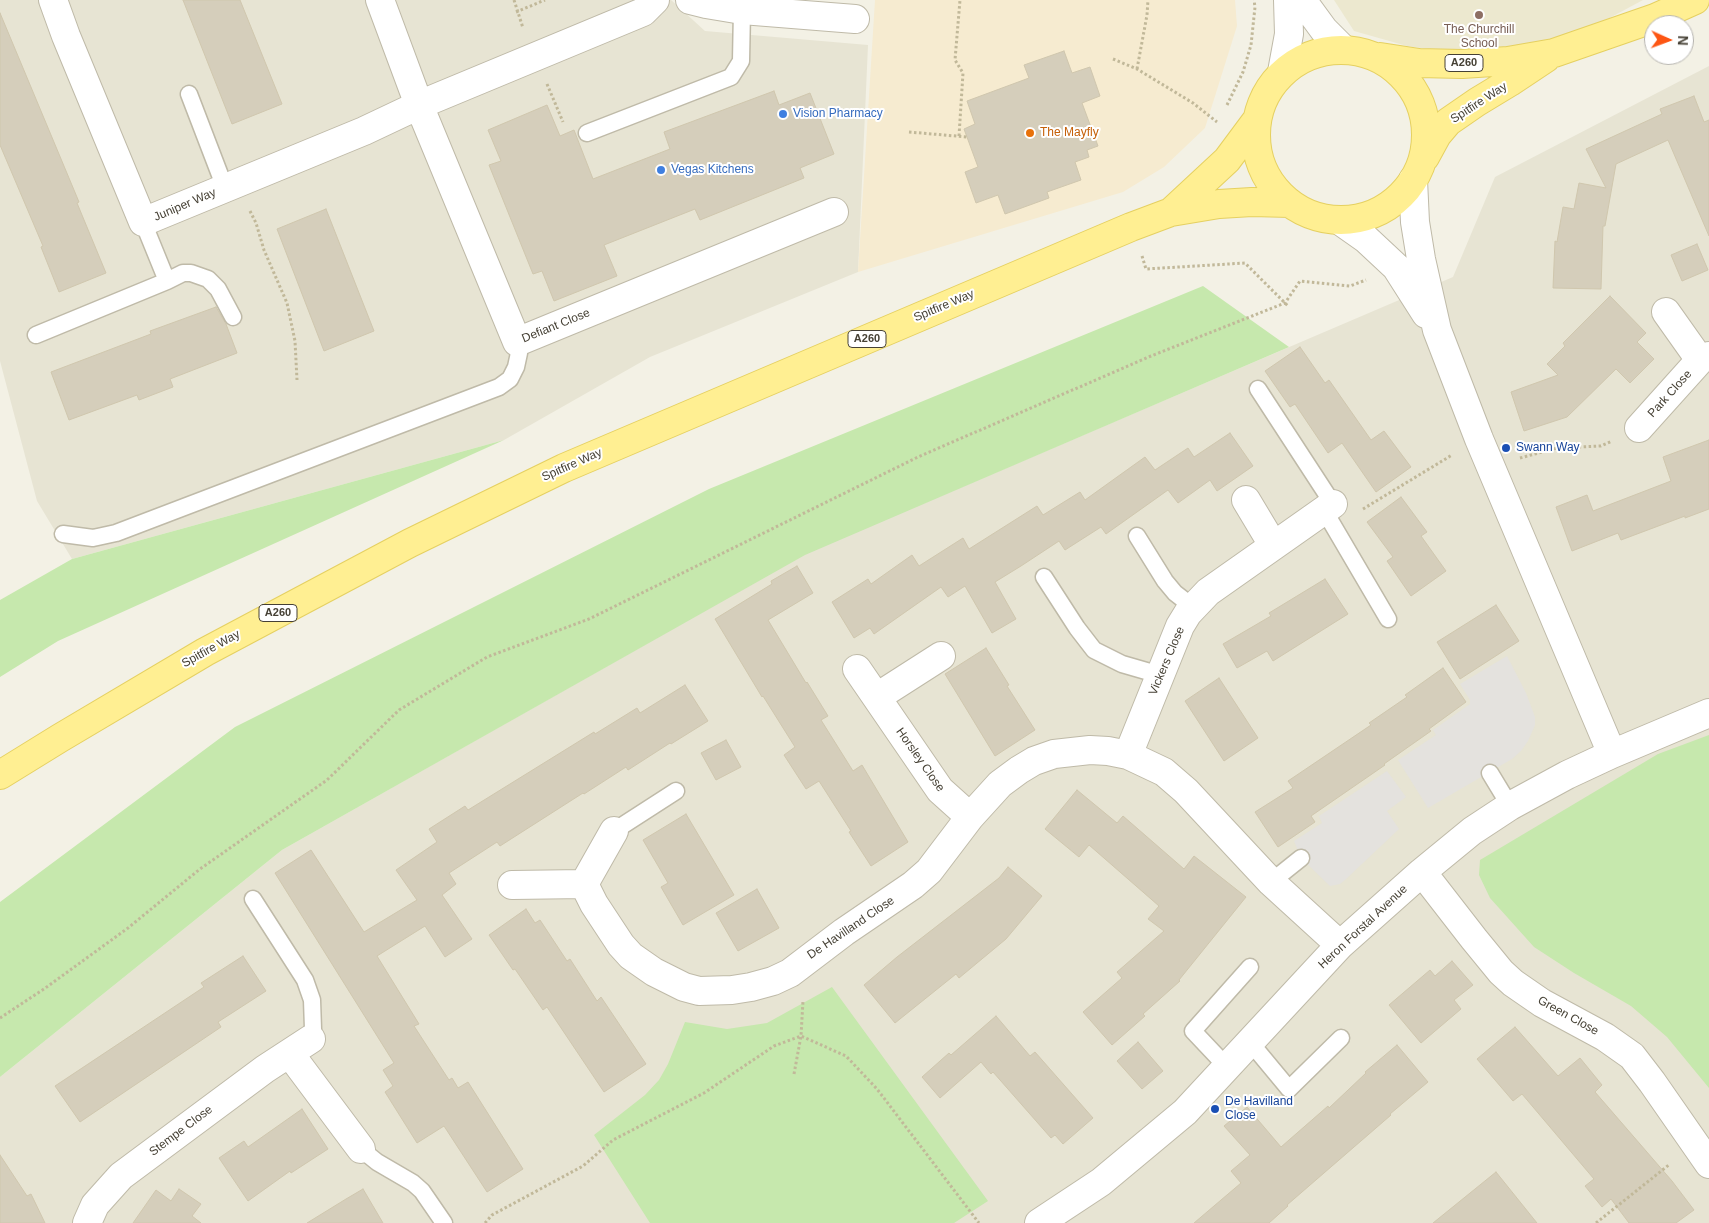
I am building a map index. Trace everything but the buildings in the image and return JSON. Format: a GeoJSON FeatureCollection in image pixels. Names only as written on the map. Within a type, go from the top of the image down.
{"type":"FeatureCollection","features":[{"type":"Feature","properties":{"kind":"main road","name":"Spitfire Way"},"geometry":{"type":"LineString","coordinates":[[1375,56],[1419,63],[1462,64],[1508,61],[1554,53],[1655,18],[1695,0]]}},
{"type":"Feature","properties":{"kind":"main road"},"geometry":{"type":"LineString","coordinates":[[1344,49],[1375,56],[1397,70],[1414,90],[1424,115],[1426,141],[1416,174],[1399,197],[1381,210],[1361,218],[1339,220],[1313,216],[1290,203],[1273,187],[1261,167],[1255,144],[1256,120],[1266,94],[1282,72],[1303,58],[1327,50],[1344,49]]}},
{"type":"Feature","properties":{"kind":"main road","name":"Spitfire Way"},"geometry":{"type":"LineString","coordinates":[[1416,174],[1437,134],[1448,122],[1554,53]]}},
{"type":"Feature","properties":{"kind":"main road","name":"Spitfire Way"},"geometry":{"type":"LineString","coordinates":[[1171,212],[1227,160],[1256,120]]}},
{"type":"Feature","properties":{"kind":"main road","name":"Spitfire Way"},"geometry":{"type":"LineString","coordinates":[[0,775],[205,652],[410,543],[564,468],[1131,227],[1171,212],[1236,203],[1290,203]]}},
{"type":"Feature","properties":{"kind":"street","name":"Juniper Way"},"geometry":{"type":"LineString","coordinates":[[53,0],[143,222],[364,131],[419,104]]}},
{"type":"Feature","properties":{"kind":"street","name":"Defiant Close"},"geometry":{"type":"LineString","coordinates":[[380,0],[419,104],[517,342],[834,212]]}},
{"type":"Feature","properties":{"kind":"street"},"geometry":{"type":"LineString","coordinates":[[419,104],[643,12],[655,0]]}},
{"type":"Feature","properties":{"kind":"street"},"geometry":{"type":"LineString","coordinates":[[690,0],[742,10],[855,19]]}},
{"type":"Feature","properties":{"kind":"street"},"geometry":{"type":"LineString","coordinates":[[1282,72],[1289,34],[1288,0]]}},
{"type":"Feature","properties":{"kind":"street"},"geometry":{"type":"LineString","coordinates":[[1302,0],[1324,30],[1344,49]]}},
{"type":"Feature","properties":{"kind":"street"},"geometry":{"type":"LineString","coordinates":[[1416,174],[1416,231],[1437,330],[1479,439],[1612,754]]}},
{"type":"Feature","properties":{"kind":"street"},"geometry":{"type":"LineString","coordinates":[[1339,220],[1366,239],[1396,267],[1437,330]]}},
{"type":"Feature","properties":{"kind":"street","name":"Park Close"},"geometry":{"type":"LineString","coordinates":[[1639,428],[1704,358],[1666,312]]}},
{"type":"Feature","properties":{"kind":"street"},"geometry":{"type":"LineString","coordinates":[[1246,500],[1273,545]]}},
{"type":"Feature","properties":{"kind":"street","name":"Vickers Close"},"geometry":{"type":"LineString","coordinates":[[1128,755],[1180,626],[1193,607],[1208,592],[1328,507]]}},
{"type":"Feature","properties":{"kind":"street"},"geometry":{"type":"LineString","coordinates":[[877,697],[941,656]]}},
{"type":"Feature","properties":{"kind":"street","name":"Horsley Close"},"geometry":{"type":"LineString","coordinates":[[857,668],[940,790],[970,817]]}},
{"type":"Feature","properties":{"kind":"street","name":"Heron Forstal Avenue"},"geometry":{"type":"LineString","coordinates":[[1039,1223],[1101,1182],[1185,1112],[1340,945],[1422,872],[1472,831],[1510,806],[1612,754],[1709,713]]}},
{"type":"Feature","properties":{"kind":"street","name":"De Havilland Close"},"geometry":{"type":"LineString","coordinates":[[584,884],[612,933],[631,956],[654,972],[684,987],[699,991],[716,992],[751,987],[773,981],[790,973],[804,960],[893,900],[929,871],[970,817],[1000,784],[1034,761],[1054,754],[1108,751],[1128,755],[1164,772],[1186,791],[1271,882],[1340,945]]}},
{"type":"Feature","properties":{"kind":"street"},"geometry":{"type":"LineString","coordinates":[[512,885],[584,884],[614,831]]}},
{"type":"Feature","properties":{"kind":"street","name":"Green Close"},"geometry":{"type":"LineString","coordinates":[[1422,872],[1501,972],[1542,1003],[1605,1037],[1632,1056],[1703,1154]]}},
{"type":"Feature","properties":{"kind":"street"},"geometry":{"type":"LineString","coordinates":[[301,1047],[361,1149]]}},
{"type":"Feature","properties":{"kind":"street","name":"Stempe Close"},"geometry":{"type":"LineString","coordinates":[[87,1223],[95,1205],[121,1176],[265,1069],[301,1047]]}},
{"type":"Feature","properties":{"kind":"lane"},"geometry":{"type":"LineString","coordinates":[[587,134],[730,77],[740,61],[742,10]]}},
{"type":"Feature","properties":{"kind":"lane"},"geometry":{"type":"LineString","coordinates":[[189,94],[231,186]]}},
{"type":"Feature","properties":{"kind":"lane"},"geometry":{"type":"LineString","coordinates":[[143,222],[167,280]]}},
{"type":"Feature","properties":{"kind":"lane"},"geometry":{"type":"LineString","coordinates":[[36,335],[183,273],[192,273],[208,279],[218,288],[233,317]]}},
{"type":"Feature","properties":{"kind":"lane"},"geometry":{"type":"LineString","coordinates":[[63,534],[93,538],[116,532],[499,387],[510,379],[516,367],[519,353],[517,342]]}},
{"type":"Feature","properties":{"kind":"lane"},"geometry":{"type":"LineString","coordinates":[[1258,389],[1328,507],[1388,619]]}},
{"type":"Feature","properties":{"kind":"lane"},"geometry":{"type":"LineString","coordinates":[[1137,536],[1165,581],[1193,607]]}},
{"type":"Feature","properties":{"kind":"lane"},"geometry":{"type":"LineString","coordinates":[[1044,578],[1094,650],[1122,664],[1160,675]]}},
{"type":"Feature","properties":{"kind":"lane"},"geometry":{"type":"LineString","coordinates":[[1490,773],[1510,806]]}},
{"type":"Feature","properties":{"kind":"lane"},"geometry":{"type":"LineString","coordinates":[[614,831],[676,791]]}},
{"type":"Feature","properties":{"kind":"lane"},"geometry":{"type":"LineString","coordinates":[[1271,882],[1301,858]]}},
{"type":"Feature","properties":{"kind":"lane"},"geometry":{"type":"LineString","coordinates":[[253,899],[305,980],[312,1000],[313,1029],[301,1047]]}},
{"type":"Feature","properties":{"kind":"lane"},"geometry":{"type":"LineString","coordinates":[[1226,1067],[1193,1031],[1250,967]]}},
{"type":"Feature","properties":{"kind":"lane"},"geometry":{"type":"LineString","coordinates":[[1250,1042],[1289,1089],[1340,1038]]}},
{"type":"Feature","properties":{"kind":"lane"},"geometry":{"type":"LineString","coordinates":[[361,1149],[377,1162],[413,1183],[422,1191],[444,1223]]}},
{"type":"Feature","properties":{"kind":"path"},"geometry":{"type":"LineString","coordinates":[[516,12],[545,0]]}},
{"type":"Feature","properties":{"kind":"path"},"geometry":{"type":"LineString","coordinates":[[959,136],[963,73],[955,60],[960,0]]}},
{"type":"Feature","properties":{"kind":"path"},"geometry":{"type":"LineString","coordinates":[[1137,69],[1148,0]]}},
{"type":"Feature","properties":{"kind":"path"},"geometry":{"type":"LineString","coordinates":[[1226,106],[1243,72],[1251,45],[1254,0]]}},
{"type":"Feature","properties":{"kind":"path"},"geometry":{"type":"LineString","coordinates":[[1113,59],[1137,69],[1193,103],[1218,123],[1222,114]]}},
{"type":"Feature","properties":{"kind":"path"},"geometry":{"type":"LineString","coordinates":[[909,132],[967,137]]}},
{"type":"Feature","properties":{"kind":"path"},"geometry":{"type":"LineString","coordinates":[[231,186],[256,223],[264,250],[287,302],[295,342],[297,380]]}},
{"type":"Feature","properties":{"kind":"path"},"geometry":{"type":"LineString","coordinates":[[1131,227],[1146,269],[1245,264],[1288,306],[1285,303]]}},
{"type":"Feature","properties":{"kind":"path"},"geometry":{"type":"LineString","coordinates":[[0,1018],[44,990],[128,928],[200,869],[327,780],[399,710],[487,657],[589,620],[918,457],[1151,356],[1285,303],[1300,281],[1350,286],[1396,267]]}},
{"type":"Feature","properties":{"kind":"path"},"geometry":{"type":"LineString","coordinates":[[794,1074],[801,1036],[804,960]]}},
{"type":"Feature","properties":{"kind":"path"},"geometry":{"type":"LineString","coordinates":[[485,1223],[492,1215],[583,1166],[612,1140],[704,1093],[774,1046],[801,1036],[846,1056],[877,1089],[979,1223]]}},
{"type":"Feature","properties":{"kind":"path"},"geometry":{"type":"LineString","coordinates":[[1596,1223],[1703,1154]]}},
{"type":"Feature","properties":{"kind":"shaded area"},"geometry":{"type":"Polygon","coordinates":[[[0,0],[671,0],[705,31],[868,45],[858,272],[650,357],[504,440],[72,559],[37,501],[0,361],[0,0]]]}},
{"type":"Feature","properties":{"kind":"shaded area"},"geometry":{"type":"Polygon","coordinates":[[[875,0],[1235,0],[1237,26],[1205,128],[1164,167],[1123,192],[858,272],[875,0]]]}},
{"type":"Feature","properties":{"kind":"shaded area","name":"The Churchill School"},"geometry":{"type":"Polygon","coordinates":[[[1334,0],[1643,0],[1561,44],[1476,56],[1407,46],[1354,31],[1334,0]]]}},
{"type":"Feature","properties":{"kind":"shaded area"},"geometry":{"type":"Polygon","coordinates":[[[1709,66],[1709,1223],[0,1223],[0,1077],[282,850],[805,554],[1453,277],[1495,177],[1709,66]]]}},
{"type":"Feature","properties":{"kind":"shaded area"},"geometry":{"type":"Polygon","coordinates":[[[1507,656],[1526,693],[1535,717],[1535,725],[1528,741],[1512,759],[1428,808],[1398,760],[1436,735],[1433,730],[1470,704],[1470,700],[1460,684],[1507,656]]]}},
{"type":"Feature","properties":{"kind":"shaded area"},"geometry":{"type":"Polygon","coordinates":[[[1387,771],[1406,797],[1387,811],[1399,829],[1345,880],[1340,884],[1330,886],[1301,858],[1294,841],[1322,823],[1319,816],[1387,771]]]}},
{"type":"Feature","properties":{"kind":"green space"},"geometry":{"type":"Polygon","coordinates":[[[1203,286],[1289,347],[805,555],[282,850],[0,1077],[0,902],[235,727],[709,489],[1203,286]]]}},
{"type":"Feature","properties":{"kind":"green space"},"geometry":{"type":"Polygon","coordinates":[[[504,440],[58,641],[0,677],[0,600],[72,559],[504,440]]]}},
{"type":"Feature","properties":{"kind":"green space"},"geometry":{"type":"Polygon","coordinates":[[[1709,735],[1709,1088],[1667,1037],[1631,1006],[1534,947],[1490,898],[1479,875],[1480,860],[1658,754],[1709,735]]]}},
{"type":"Feature","properties":{"kind":"green space"},"geometry":{"type":"Polygon","coordinates":[[[832,987],[988,1201],[954,1223],[650,1223],[594,1135],[645,1095],[659,1080],[668,1064],[685,1022],[727,1029],[767,1023],[832,987]]]}},
{"type":"Feature","properties":{"kind":"place","name":"The Churchill School"},"geometry":{"type":"Point","coordinates":[1479,15]}},
{"type":"Feature","properties":{"kind":"place","name":"Vision Pharmacy"},"geometry":{"type":"Point","coordinates":[783,114]}},
{"type":"Feature","properties":{"kind":"place","name":"The Mayfly"},"geometry":{"type":"Point","coordinates":[1030,133]}},
{"type":"Feature","properties":{"kind":"place","name":"Vegas Kitchens"},"geometry":{"type":"Point","coordinates":[661,170]}},
{"type":"Feature","properties":{"kind":"place","name":"Swann Way"},"geometry":{"type":"Point","coordinates":[1506,448]}},
{"type":"Feature","properties":{"kind":"place","name":"De Havilland Close"},"geometry":{"type":"Point","coordinates":[1215,1109]}}]}
